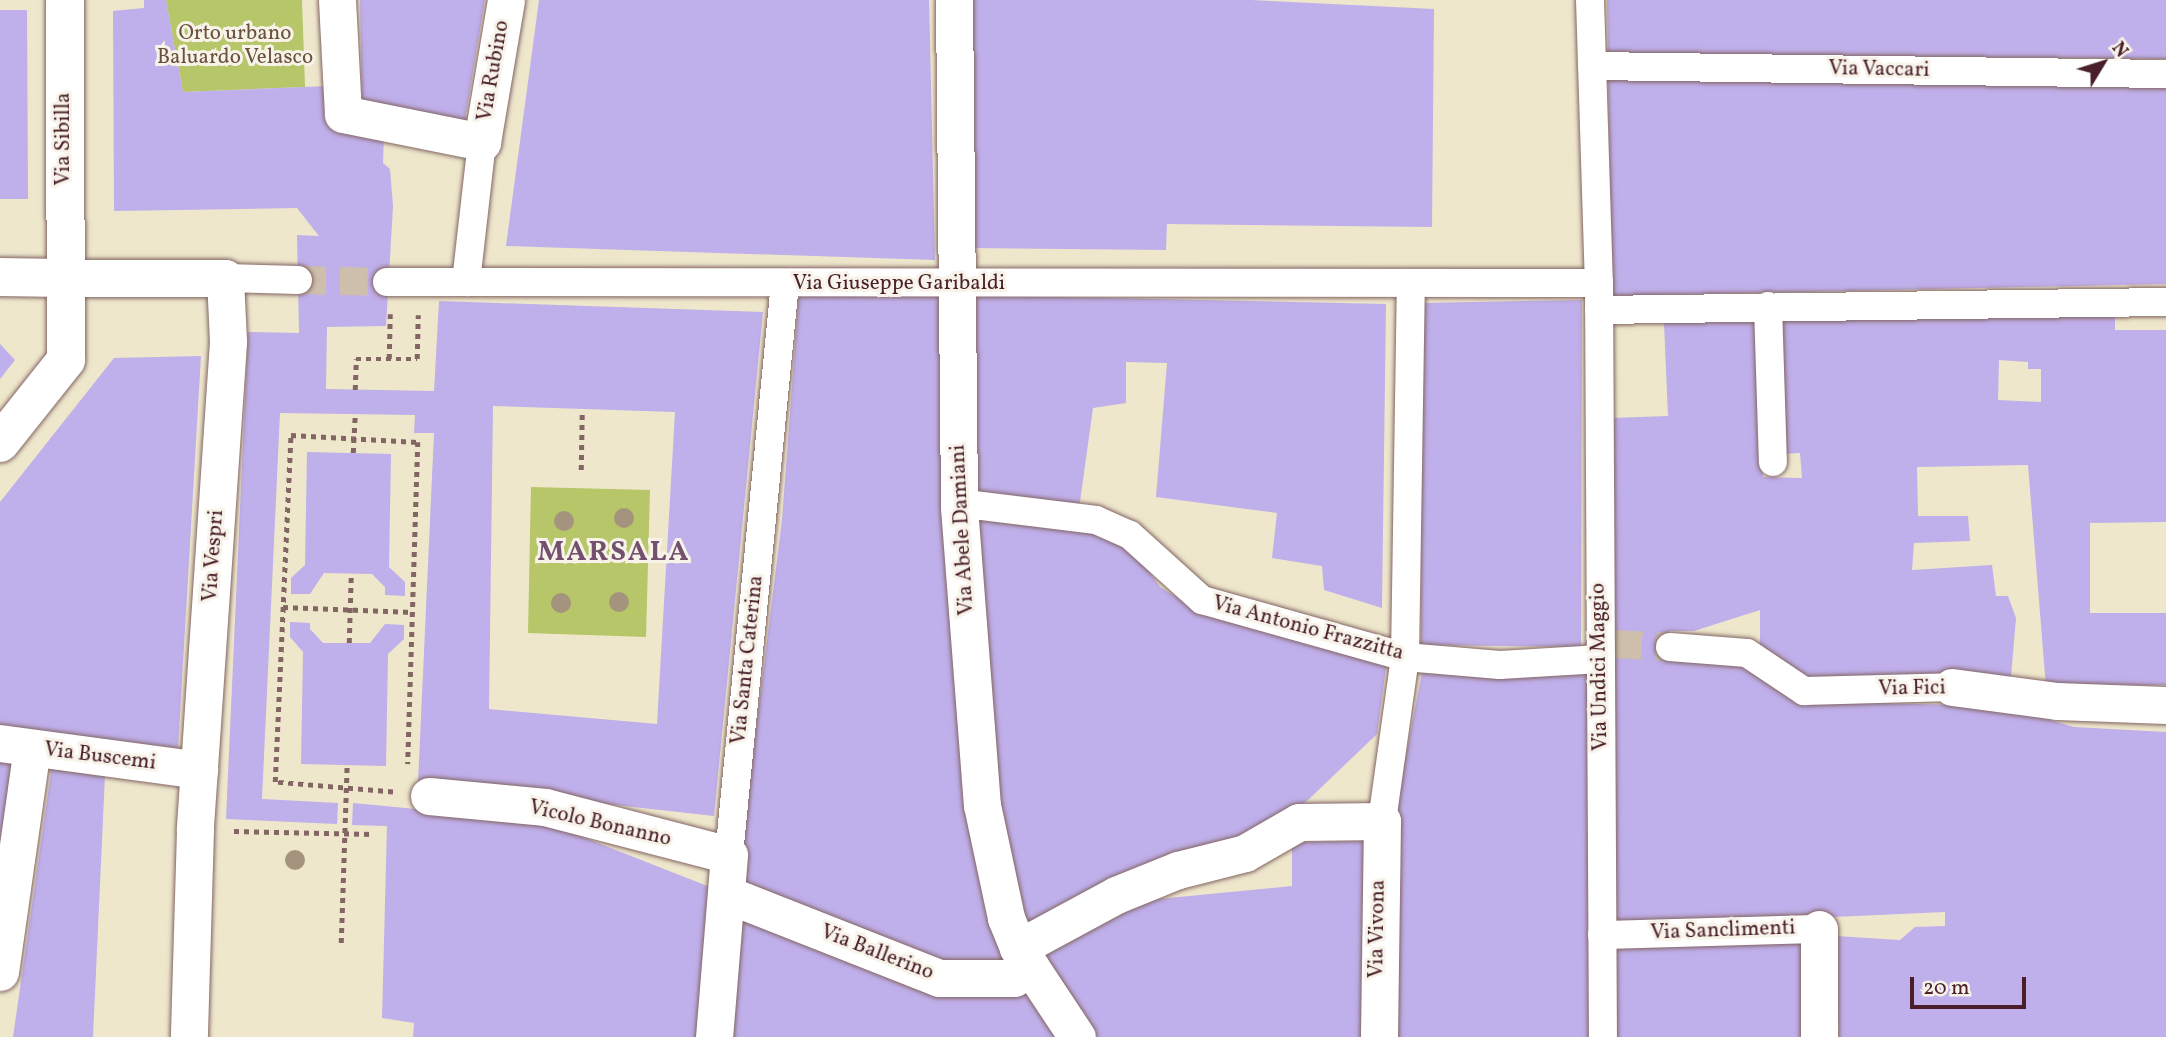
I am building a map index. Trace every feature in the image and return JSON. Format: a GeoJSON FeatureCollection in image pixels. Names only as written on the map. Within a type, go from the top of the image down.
{"type":"FeatureCollection","features":[{"type":"Feature","properties":{"kind":"street","name":"Via Sibilla"},"geometry":{"type":"LineString","coordinates":[[0,443],[66,360],[62,278],[65,0]]}},
{"type":"Feature","properties":{"kind":"street"},"geometry":{"type":"LineString","coordinates":[[337,0],[343,114],[482,142],[466,282]]}},
{"type":"Feature","properties":{"kind":"street","name":"Via Rubino"},"geometry":{"type":"LineString","coordinates":[[482,142],[506,0]]}},
{"type":"Feature","properties":{"kind":"street","name":"Via Abele Damiani"},"geometry":{"type":"LineString","coordinates":[[954,0],[959,507],[982,806],[1006,918],[1025,957],[1077,1037]]}},
{"type":"Feature","properties":{"kind":"street","name":"Via Undici Maggio"},"geometry":{"type":"LineString","coordinates":[[1590,0],[1599,297],[1604,649],[1603,1037]]}},
{"type":"Feature","properties":{"kind":"street","name":"Via Vaccari"},"geometry":{"type":"LineString","coordinates":[[1592,66],[2166,74]]}},
{"type":"Feature","properties":{"kind":"street"},"geometry":{"type":"LineString","coordinates":[[0,277],[298,280]]}},
{"type":"Feature","properties":{"kind":"street","name":"Via Vespri"},"geometry":{"type":"LineString","coordinates":[[189,1037],[195,830],[228,342],[225,278]]}},
{"type":"Feature","properties":{"kind":"street","name":"Via Giuseppe Garibaldi"},"geometry":{"type":"LineString","coordinates":[[387,282],[1411,285],[1768,306],[2166,302]]}},
{"type":"Feature","properties":{"kind":"street","name":"Via Santa Caterina"},"geometry":{"type":"LineString","coordinates":[[714,1037],[729,855],[785,283]]}},
{"type":"Feature","properties":{"kind":"street"},"geometry":{"type":"LineString","coordinates":[[1382,821],[1405,657],[1411,285]]}},
{"type":"Feature","properties":{"kind":"street"},"geometry":{"type":"LineString","coordinates":[[1768,306],[1773,462]]}},
{"type":"Feature","properties":{"kind":"street","name":"Via Antonio Frazzitta"},"geometry":{"type":"LineString","coordinates":[[959,507],[998,507],[1096,520],[1130,536],[1202,600],[1405,657],[1500,665],[1604,649]]}},
{"type":"Feature","properties":{"kind":"street","name":"Via Fici"},"geometry":{"type":"LineString","coordinates":[[1670,647],[1747,653],[1804,691],[1952,687],[2057,701],[2166,705]]}},
{"type":"Feature","properties":{"kind":"street"},"geometry":{"type":"LineString","coordinates":[[0,972],[16,746]]}},
{"type":"Feature","properties":{"kind":"street","name":"Via Buscemi"},"geometry":{"type":"LineString","coordinates":[[16,746],[199,770]]}},
{"type":"Feature","properties":{"kind":"street","name":"Vicolo Bonanno"},"geometry":{"type":"LineString","coordinates":[[414,789],[545,807],[729,855]]}},
{"type":"Feature","properties":{"kind":"street","name":"Via Ballerino"},"geometry":{"type":"LineString","coordinates":[[726,894],[939,978],[1014,978],[1025,957],[1116,895],[1178,870],[1245,853],[1299,822],[1382,821]]}},
{"type":"Feature","properties":{"kind":"street","name":"Via Vivona"},"geometry":{"type":"LineString","coordinates":[[1378,1037],[1382,821]]}},
{"type":"Feature","properties":{"kind":"street","name":"Via Sanclimenti"},"geometry":{"type":"LineString","coordinates":[[1602,934],[1819,929],[1819,1037]]}},
{"type":"Feature","properties":{"kind":"path"},"geometry":{"type":"LineString","coordinates":[[355,390],[356,359],[417,359],[418,311]]}},
{"type":"Feature","properties":{"kind":"path"},"geometry":{"type":"LineString","coordinates":[[389,359],[390,312]]}},
{"type":"Feature","properties":{"kind":"path"},"geometry":{"type":"LineString","coordinates":[[581,470],[582,410]]}},
{"type":"Feature","properties":{"kind":"path"},"geometry":{"type":"LineString","coordinates":[[353,453],[355,414]]}},
{"type":"Feature","properties":{"kind":"path"},"geometry":{"type":"LineString","coordinates":[[291,435],[418,442],[413,611],[414,789],[346,788],[275,782],[283,607],[291,435]]}},
{"type":"Feature","properties":{"kind":"path"},"geometry":{"type":"LineString","coordinates":[[349,643],[351,574]]}},
{"type":"Feature","properties":{"kind":"path"},"geometry":{"type":"LineString","coordinates":[[283,607],[413,611]]}},
{"type":"Feature","properties":{"kind":"path"},"geometry":{"type":"LineString","coordinates":[[341,943],[346,765]]}},
{"type":"Feature","properties":{"kind":"path"},"geometry":{"type":"LineString","coordinates":[[195,830],[373,834]]}},
{"type":"Feature","properties":{"kind":"green space","name":"Orto urbano Baluardo Velasco"},"geometry":{"type":"Polygon","coordinates":[[[166,0],[302,0],[305,87],[183,92],[166,0]]]}},
{"type":"Feature","properties":{"kind":"green space"},"geometry":{"type":"Polygon","coordinates":[[[531,487],[650,490],[646,637],[528,633],[531,487]]]}},
{"type":"Feature","properties":{"kind":"building"},"geometry":{"type":"Polygon","coordinates":[[[144,0],[166,0],[183,92],[329,86],[384,135],[383,163],[390,169],[393,206],[386,326],[327,327],[326,389],[434,391],[439,301],[763,312],[714,816],[418,783],[434,433],[414,433],[415,415],[280,413],[262,799],[338,803],[337,824],[226,819],[248,332],[299,333],[297,235],[319,236],[297,208],[114,211],[113,11],[144,8],[144,0]],[[493,406],[489,709],[657,724],[675,412],[493,406]]]}},
{"type":"Feature","properties":{"kind":"building"},"geometry":{"type":"Polygon","coordinates":[[[360,0],[485,0],[464,125],[362,110],[360,0]]]}},
{"type":"Feature","properties":{"kind":"building"},"geometry":{"type":"Polygon","coordinates":[[[539,0],[929,0],[935,260],[506,246],[539,0]]]}},
{"type":"Feature","properties":{"kind":"building"},"geometry":{"type":"Polygon","coordinates":[[[972,0],[1251,0],[1434,9],[1432,227],[1167,224],[1166,250],[970,248],[972,0]]]}},
{"type":"Feature","properties":{"kind":"building"},"geometry":{"type":"Polygon","coordinates":[[[1607,0],[2166,0],[2166,59],[1608,54],[1607,0]]]}},
{"type":"Feature","properties":{"kind":"building"},"geometry":{"type":"Polygon","coordinates":[[[0,10],[27,10],[28,199],[0,199],[0,10]]]}},
{"type":"Feature","properties":{"kind":"building"},"geometry":{"type":"Polygon","coordinates":[[[1608,78],[2166,79],[2166,284],[1612,296],[1608,78]]]}},
{"type":"Feature","properties":{"kind":"building"},"geometry":{"type":"Polygon","coordinates":[[[948,292],[1008,970],[943,967],[736,891],[782,520],[799,293],[948,292]]]}},
{"type":"Feature","properties":{"kind":"building"},"geometry":{"type":"Polygon","coordinates":[[[969,295],[1386,304],[1382,608],[1324,590],[1322,566],[1272,558],[1277,513],[1156,497],[1167,363],[1126,362],[1126,403],[1093,408],[1079,509],[969,497],[969,295]]]}},
{"type":"Feature","properties":{"kind":"building"},"geometry":{"type":"Polygon","coordinates":[[[1582,300],[1581,647],[1421,645],[1421,303],[1582,300]]]}},
{"type":"Feature","properties":{"kind":"building"},"geometry":{"type":"Polygon","coordinates":[[[2115,314],[2115,330],[2166,330],[2166,522],[2090,523],[2090,613],[2166,613],[2166,685],[2046,687],[2028,465],[1917,467],[1918,516],[1968,516],[1970,541],[1914,543],[1912,570],[1992,565],[1996,596],[2008,596],[2016,618],[2011,677],[1804,682],[1760,648],[1760,610],[1694,631],[1669,631],[1670,658],[1746,663],[1793,701],[2000,706],[2074,727],[2166,732],[2166,1037],[1839,1037],[1836,936],[1900,940],[1915,927],[1945,926],[1945,912],[1613,927],[1612,418],[1668,416],[1664,323],[1756,322],[1763,477],[1802,478],[1800,453],[1782,454],[1777,315],[2115,314]],[[1999,360],[1998,400],[2041,402],[2041,369],[2028,369],[2028,362],[1999,360]]]}},
{"type":"Feature","properties":{"kind":"building"},"geometry":{"type":"Polygon","coordinates":[[[0,344],[15,360],[0,379],[0,344]]]}},
{"type":"Feature","properties":{"kind":"building"},"geometry":{"type":"Polygon","coordinates":[[[201,356],[178,748],[0,727],[0,502],[114,358],[201,356]]]}},
{"type":"Feature","properties":{"kind":"building"},"geometry":{"type":"Polygon","coordinates":[[[307,452],[391,454],[389,567],[405,582],[405,596],[385,595],[385,587],[372,574],[324,573],[310,594],[291,594],[291,578],[305,565],[307,452]]]}},
{"type":"Feature","properties":{"kind":"building"},"geometry":{"type":"Polygon","coordinates":[[[969,512],[1096,530],[1130,545],[1160,587],[1196,609],[1387,660],[1377,734],[1307,801],[1245,841],[1026,927],[993,812],[969,512]]]}},
{"type":"Feature","properties":{"kind":"building"},"geometry":{"type":"Polygon","coordinates":[[[290,622],[310,623],[310,629],[323,643],[370,643],[385,624],[404,625],[404,639],[388,654],[386,766],[301,764],[303,652],[290,637],[290,622]]]}},
{"type":"Feature","properties":{"kind":"building"},"geometry":{"type":"Polygon","coordinates":[[[1422,672],[1507,678],[1587,674],[1594,1037],[1390,1037],[1391,834],[1422,672]]]}},
{"type":"Feature","properties":{"kind":"building"},"geometry":{"type":"Polygon","coordinates":[[[0,761],[15,764],[0,856],[0,761]]]}},
{"type":"Feature","properties":{"kind":"building"},"geometry":{"type":"Polygon","coordinates":[[[52,765],[105,775],[93,1037],[13,1037],[52,765]]]}},
{"type":"Feature","properties":{"kind":"building"},"geometry":{"type":"Polygon","coordinates":[[[353,803],[542,821],[715,889],[703,1037],[413,1037],[414,1023],[382,1018],[387,826],[352,825],[353,803]]]}},
{"type":"Feature","properties":{"kind":"building"},"geometry":{"type":"Polygon","coordinates":[[[1371,841],[1370,1037],[1090,1037],[1034,953],[1127,902],[1292,886],[1292,842],[1371,841]]]}},
{"type":"Feature","properties":{"kind":"building"},"geometry":{"type":"Polygon","coordinates":[[[735,906],[1035,989],[1065,1037],[724,1037],[735,906]]]}},
{"type":"Feature","properties":{"kind":"building"},"geometry":{"type":"Polygon","coordinates":[[[1806,941],[1806,1037],[1614,1037],[1613,944],[1806,941]]]}},
{"type":"Feature","properties":{"kind":"tunnel"},"geometry":{"type":"LineString","coordinates":[[298,280],[387,282]]}},
{"type":"Feature","properties":{"kind":"tunnel"},"geometry":{"type":"LineString","coordinates":[[1614,644],[1670,647]]}},
{"type":"Feature","properties":{"kind":"district","name":"MARSALA"},"geometry":{"type":"Point","coordinates":[614,553]}}]}
